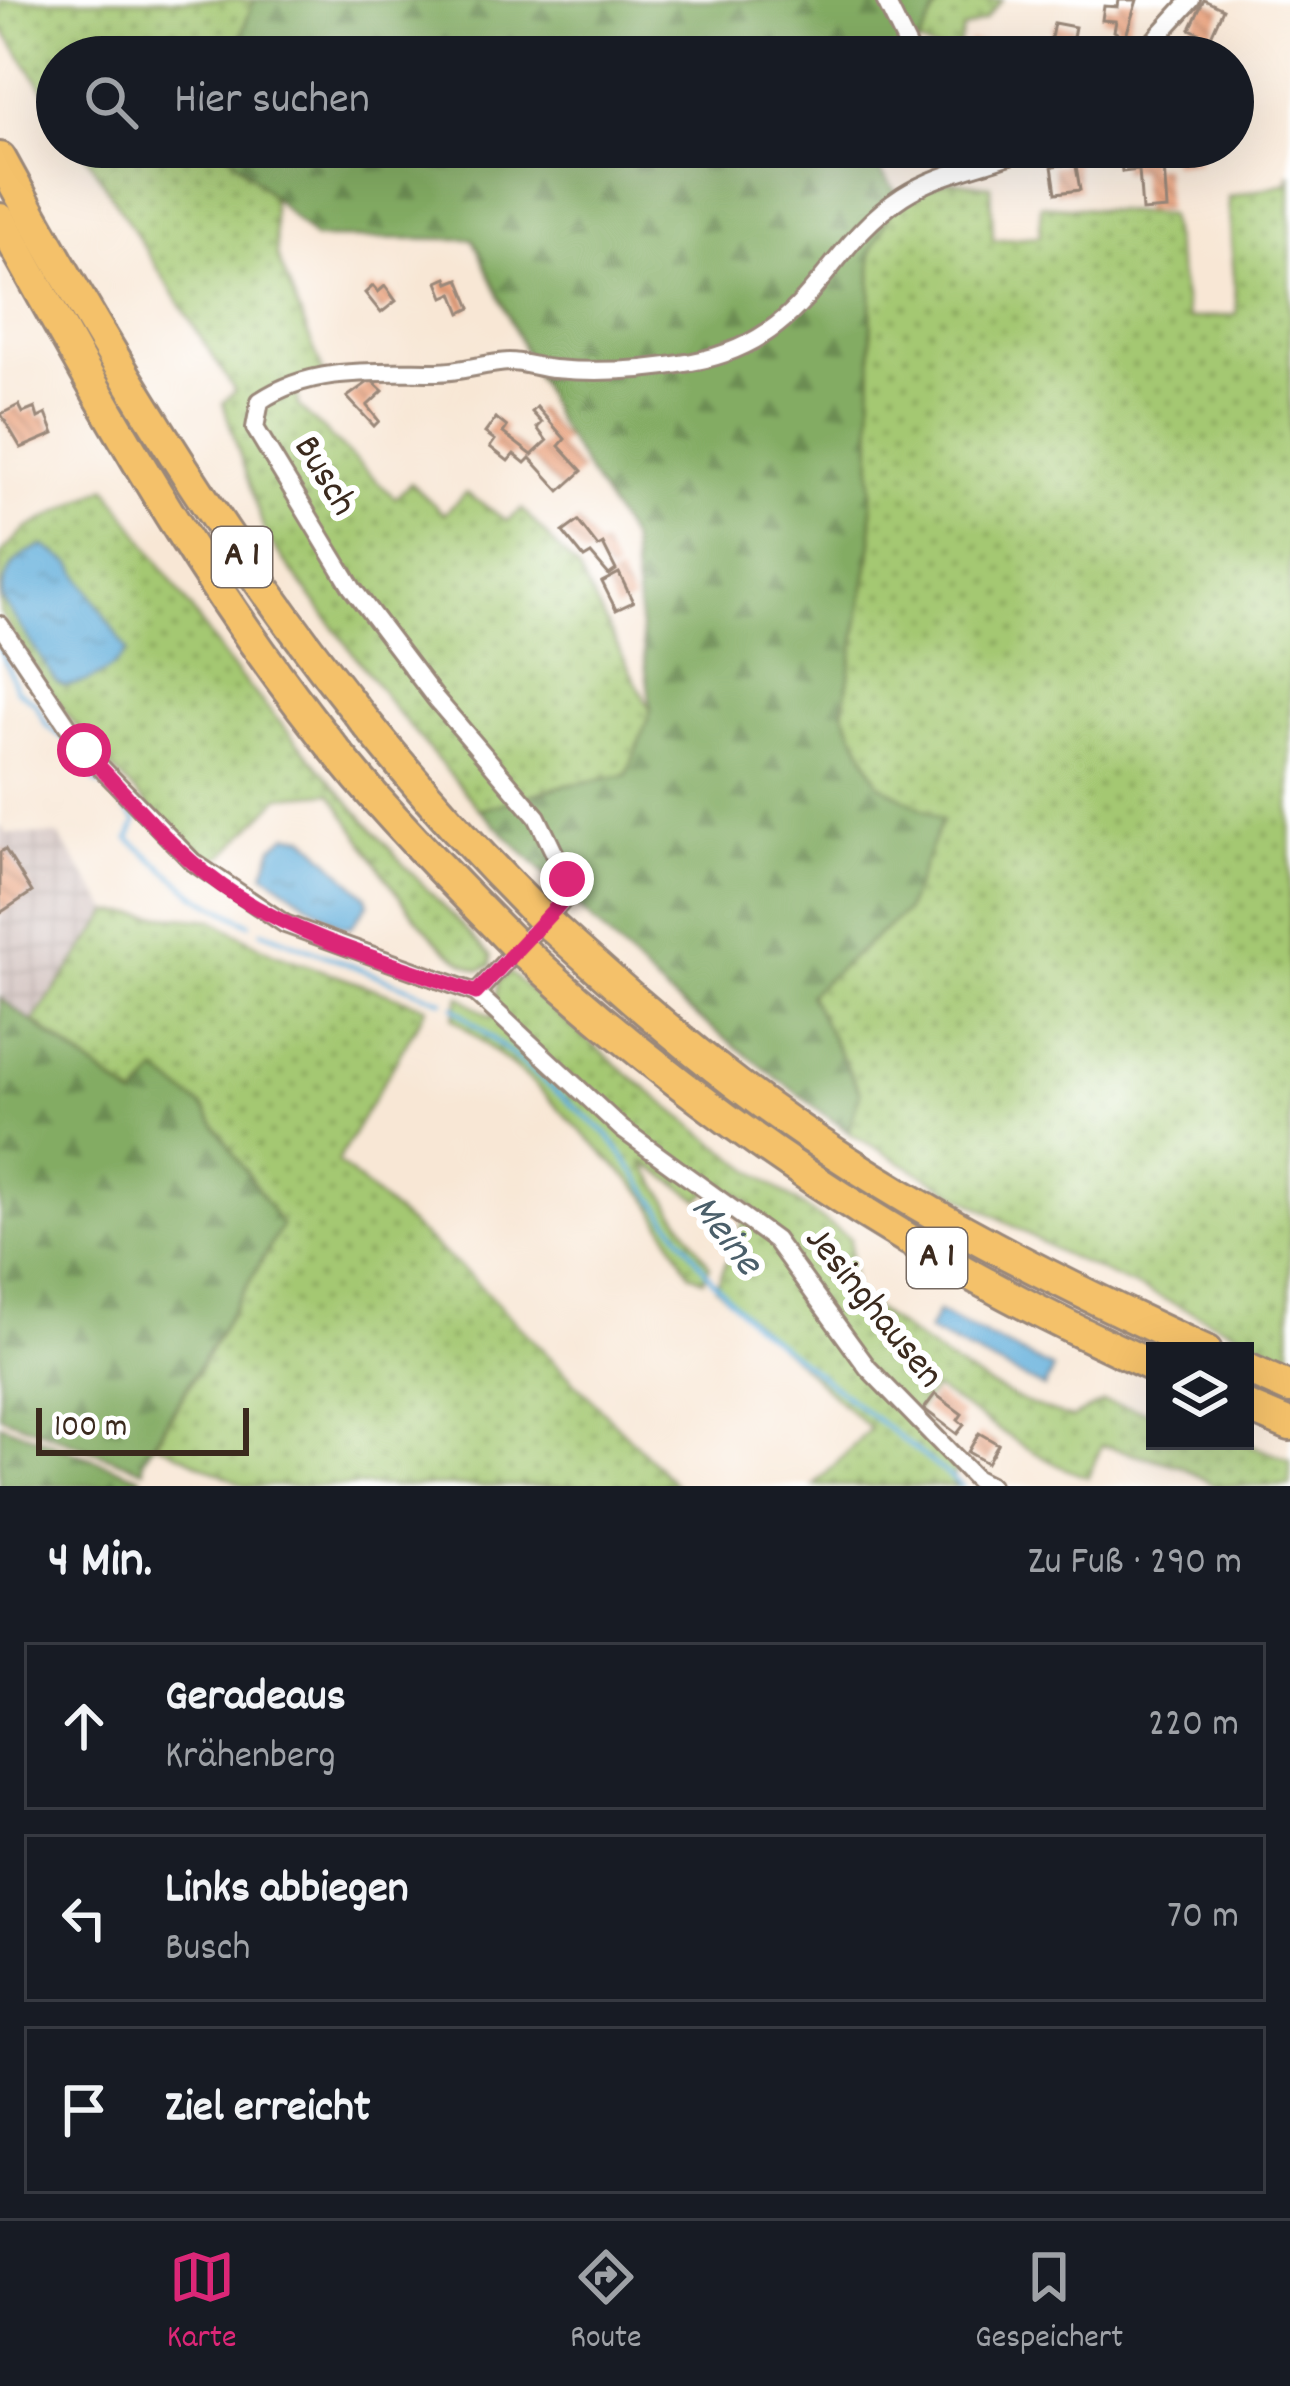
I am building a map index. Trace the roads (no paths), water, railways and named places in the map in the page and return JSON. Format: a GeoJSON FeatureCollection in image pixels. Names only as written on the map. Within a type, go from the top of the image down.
{"type":"FeatureCollection","features":[{"type":"Feature","properties":{"kind":"highway","name":"A 1"},"geometry":{"type":"LineString","coordinates":[[0,158],[125,378],[298,640],[424,797],[545,921],[722,1072],[838,1155],[1001,1252],[1187,1342]]}},
{"type":"Feature","properties":{"kind":"highway","name":"A 1"},"geometry":{"type":"LineString","coordinates":[[0,219],[140,465],[254,641],[357,776],[519,948],[634,1050],[823,1189],[989,1288],[1146,1363]]}},
{"type":"Feature","properties":{"kind":"highway"},"geometry":{"type":"LineString","coordinates":[[1254,1372],[1290,1388]]}},
{"type":"Feature","properties":{"kind":"highway"},"geometry":{"type":"LineString","coordinates":[[1254,1410],[1290,1425]]}},
{"type":"Feature","properties":{"kind":"highway"},"geometry":{"type":"LineString","coordinates":[[1254,1411],[1290,1439]]}},
{"type":"Feature","properties":{"kind":"street"},"geometry":{"type":"LineString","coordinates":[[885,0],[903,36]]}},
{"type":"Feature","properties":{"kind":"street"},"geometry":{"type":"LineString","coordinates":[[1158,36],[1191,0]]}},
{"type":"Feature","properties":{"kind":"street","name":"Busch"},"geometry":{"type":"LineString","coordinates":[[476,993],[565,898],[567,879],[538,817],[436,699],[352,587],[255,430],[260,401],[326,375],[446,373],[516,362],[552,369],[614,370],[693,362],[753,341],[818,290],[901,197],[962,168]]}},
{"type":"Feature","properties":{"kind":"street"},"geometry":{"type":"LineString","coordinates":[[0,625],[84,750],[193,862],[234,895],[285,924],[476,993]]}},
{"type":"Feature","properties":{"kind":"street","name":"Jesinghausen"},"geometry":{"type":"LineString","coordinates":[[476,993],[622,1129],[775,1240],[868,1368],[976,1479],[990,1486]]}},
{"type":"Feature","properties":{"kind":"water"},"geometry":{"type":"Polygon","coordinates":[[[45,546],[72,564],[127,651],[108,671],[65,686],[57,682],[2,599],[14,564],[45,546]]]}},
{"type":"Feature","properties":{"kind":"water"},"geometry":{"type":"Polygon","coordinates":[[[288,835],[305,837],[367,897],[368,904],[351,927],[341,926],[264,873],[273,847],[288,835]]]}},
{"type":"Feature","properties":{"kind":"water"},"geometry":{"type":"Polygon","coordinates":[[[938,1312],[1053,1369],[1044,1388],[928,1331],[938,1312]]]}},
{"type":"Feature","properties":{"kind":"waterway","name":"Meine"},"geometry":{"type":"LineString","coordinates":[[0,648],[16,689],[35,703],[47,726],[69,742],[95,781],[110,789],[136,821],[129,839],[197,896],[250,924]]}},
{"type":"Feature","properties":{"kind":"waterway","name":"Meine"},"geometry":{"type":"LineString","coordinates":[[262,931],[443,1001]]}},
{"type":"Feature","properties":{"kind":"waterway","name":"Meine"},"geometry":{"type":"LineString","coordinates":[[454,1007],[607,1134],[712,1280],[752,1323],[962,1486]]}}]}
